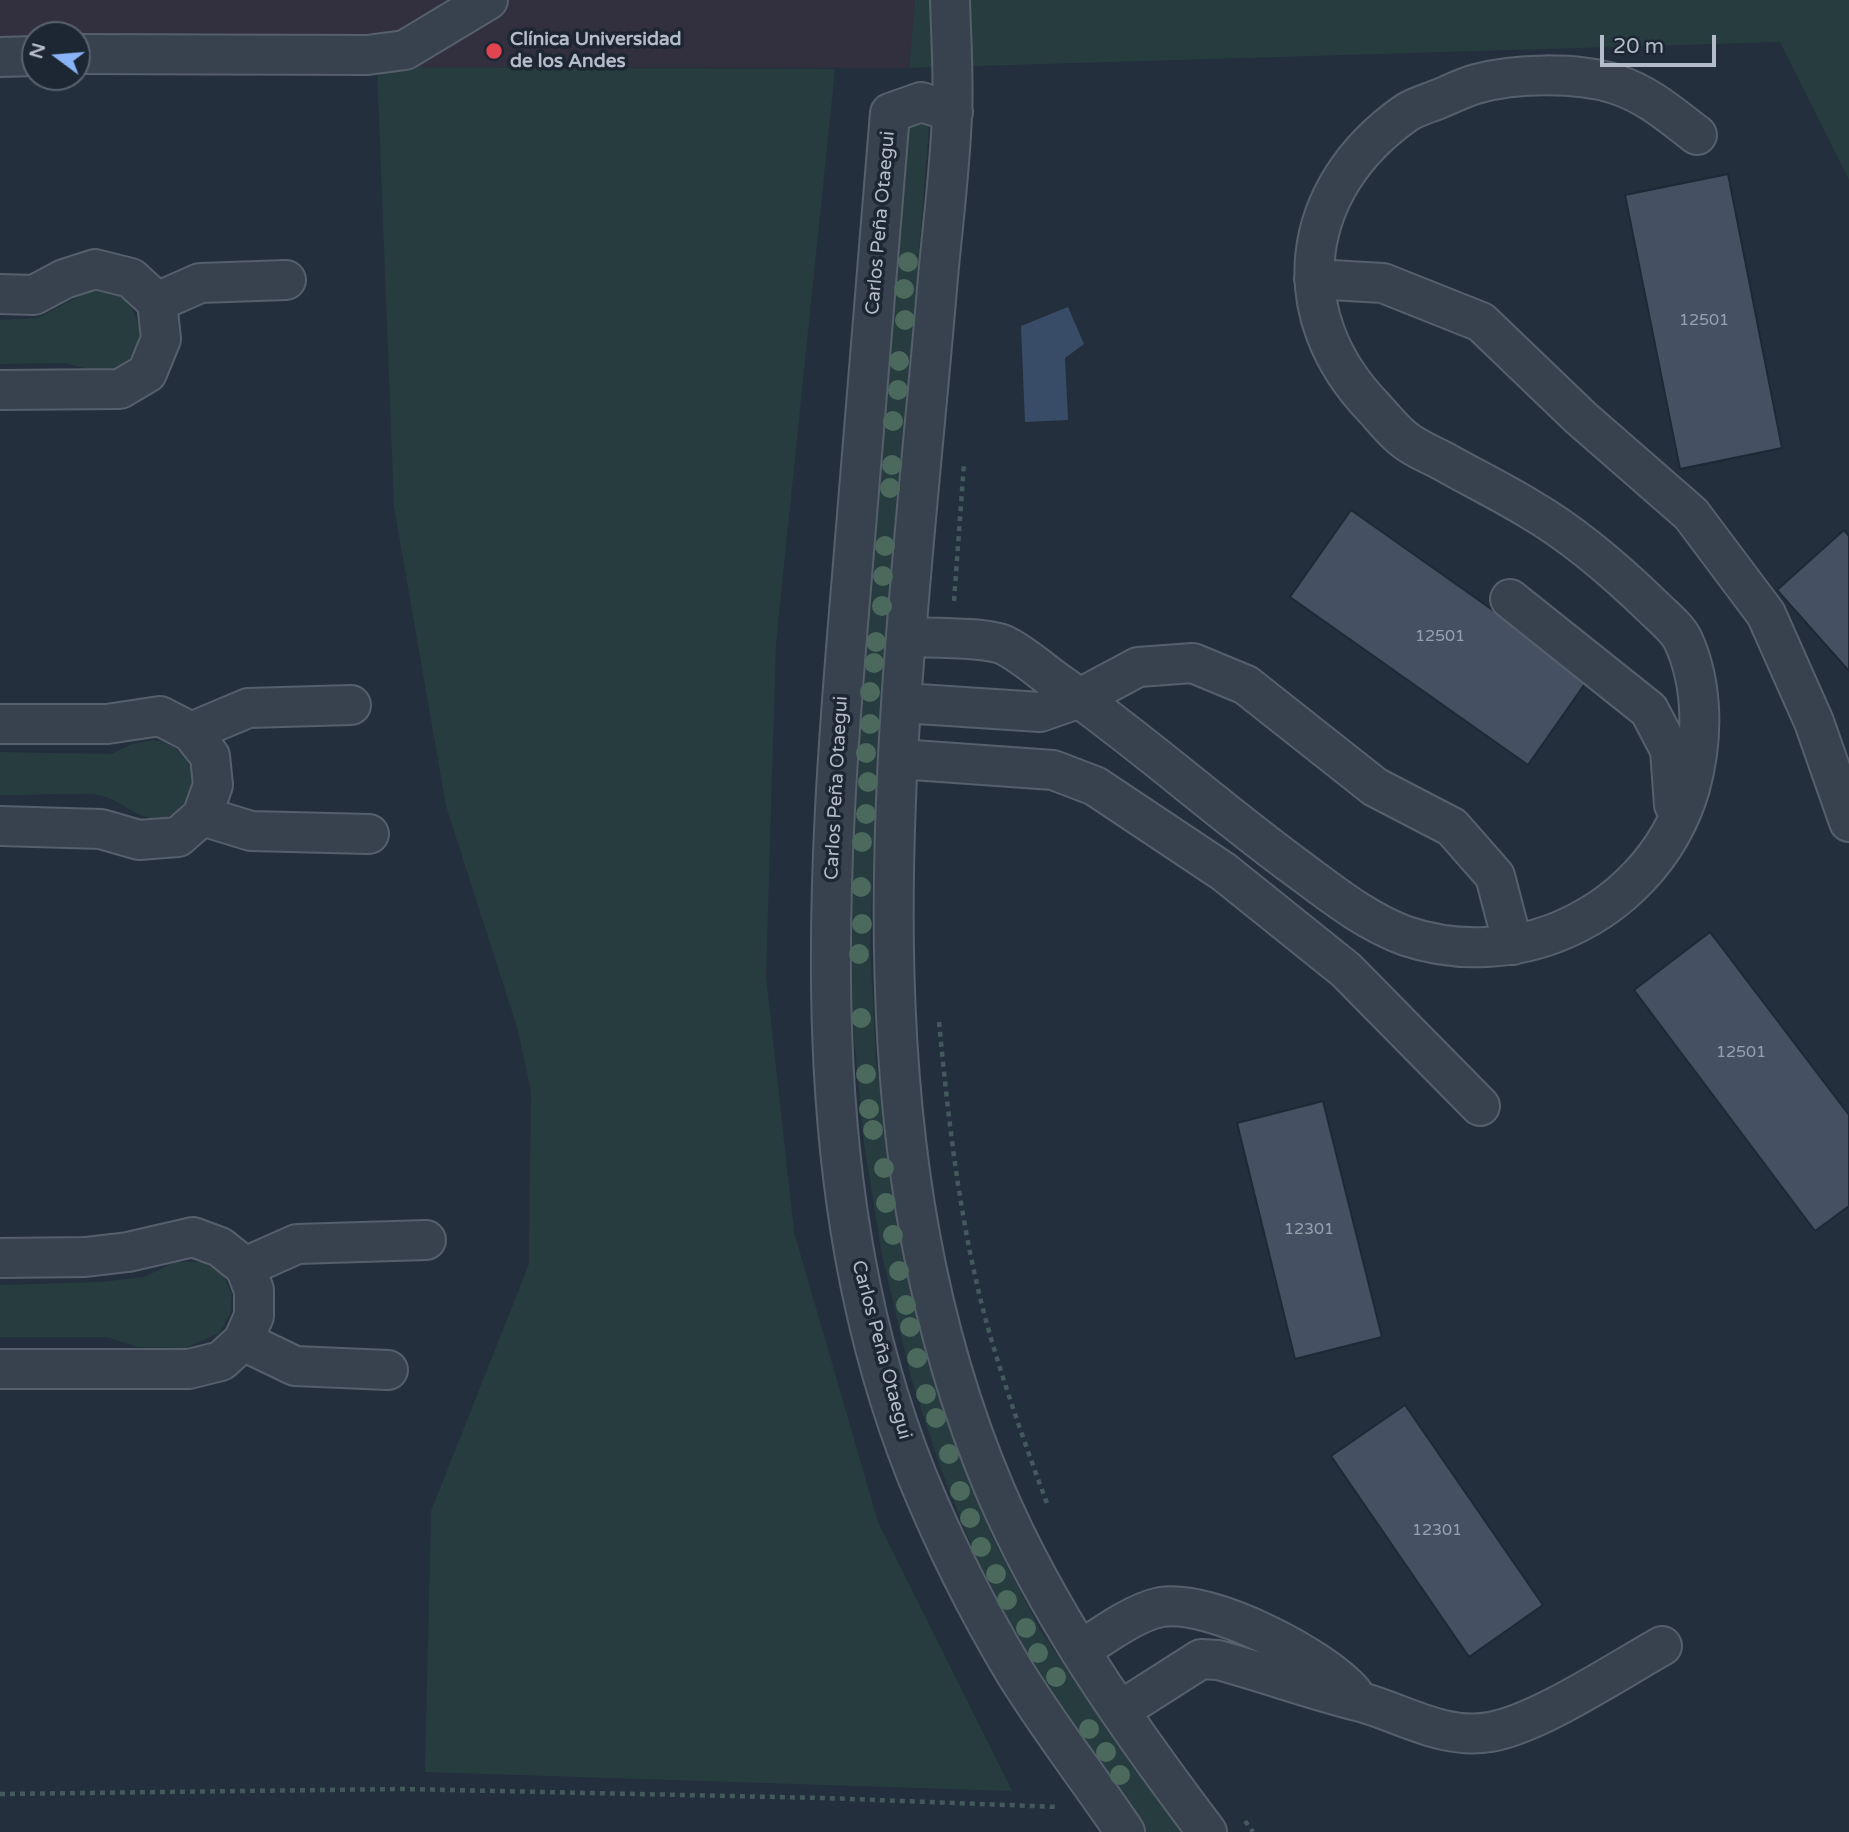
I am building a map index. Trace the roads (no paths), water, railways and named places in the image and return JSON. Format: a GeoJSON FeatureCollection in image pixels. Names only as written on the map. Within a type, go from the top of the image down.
{"type":"FeatureCollection","features":[{"type":"Feature","properties":{"kind":"street"},"geometry":{"type":"LineString","coordinates":[[91,54],[367,55],[405,50],[488,0]]}},
{"type":"Feature","properties":{"kind":"street"},"geometry":{"type":"LineString","coordinates":[[950,0],[953,112],[903,703],[893,920],[897,1045],[917,1215],[947,1356],[995,1491],[1044,1589],[1080,1651],[1207,1832]]}},
{"type":"Feature","properties":{"kind":"street"},"geometry":{"type":"LineString","coordinates":[[0,57],[21,56]]}},
{"type":"Feature","properties":{"kind":"street"},"geometry":{"type":"LineString","coordinates":[[908,636],[1001,643],[1080,698],[1257,839],[1374,921],[1407,936],[1441,944],[1478,948],[1513,944],[1558,932],[1608,905],[1657,856],[1675,826],[1696,764],[1700,731],[1692,665],[1680,634],[1578,540],[1533,510],[1405,440],[1360,394],[1332,352],[1317,304],[1314,279],[1316,249],[1322,219],[1334,191],[1350,165],[1408,111],[1478,83],[1541,75],[1613,83],[1653,101],[1697,135]]}},
{"type":"Feature","properties":{"kind":"street","name":"Carlos Peña Otaegui"},"geometry":{"type":"LineString","coordinates":[[953,112],[921,102],[890,113],[841,705],[829,926],[840,1160],[851,1240],[868,1319],[889,1397],[916,1473],[948,1548],[1006,1657],[1125,1832]]}},
{"type":"Feature","properties":{"kind":"street"},"geometry":{"type":"LineString","coordinates":[[0,294],[34,295],[64,279],[95,268],[131,278],[157,303],[162,339],[147,373],[120,389],[0,390]]}},
{"type":"Feature","properties":{"kind":"street"},"geometry":{"type":"LineString","coordinates":[[1314,279],[1383,283],[1481,322],[1581,418],[1691,514],[1766,614],[1814,722],[1849,822]]}},
{"type":"Feature","properties":{"kind":"street"},"geometry":{"type":"LineString","coordinates":[[157,303],[200,283],[286,280]]}},
{"type":"Feature","properties":{"kind":"street"},"geometry":{"type":"LineString","coordinates":[[1510,599],[1649,710],[1670,750],[1675,826]]}},
{"type":"Feature","properties":{"kind":"street"},"geometry":{"type":"LineString","coordinates":[[903,703],[1041,712],[1080,698],[1138,667],[1193,663],[1246,685],[1375,787],[1452,827],[1495,876],[1513,944]]}},
{"type":"Feature","properties":{"kind":"street"},"geometry":{"type":"LineString","coordinates":[[191,732],[248,708],[351,705]]}},
{"type":"Feature","properties":{"kind":"street"},"geometry":{"type":"LineString","coordinates":[[0,724],[107,724],[160,716],[191,732],[210,756],[213,785],[202,816],[178,837],[139,840],[101,830],[0,826]]}},
{"type":"Feature","properties":{"kind":"street"},"geometry":{"type":"LineString","coordinates":[[899,759],[1053,770],[1095,786],[1224,872],[1346,970],[1480,1106]]}},
{"type":"Feature","properties":{"kind":"street"},"geometry":{"type":"LineString","coordinates":[[202,816],[251,831],[369,834]]}},
{"type":"Feature","properties":{"kind":"street"},"geometry":{"type":"LineString","coordinates":[[0,1258],[117,1253],[192,1237],[220,1247],[245,1267],[254,1290],[254,1316],[243,1341],[221,1361],[189,1369],[0,1369]]}},
{"type":"Feature","properties":{"kind":"street"},"geometry":{"type":"LineString","coordinates":[[245,1267],[298,1244],[426,1240]]}},
{"type":"Feature","properties":{"kind":"street"},"geometry":{"type":"LineString","coordinates":[[243,1341],[295,1366],[388,1370]]}},
{"type":"Feature","properties":{"kind":"street"},"geometry":{"type":"LineString","coordinates":[[1080,1651],[1112,1629],[1160,1607],[1199,1609],[1244,1624],[1339,1676],[1362,1702]]}},
{"type":"Feature","properties":{"kind":"street"},"geometry":{"type":"LineString","coordinates":[[1121,1710],[1201,1659],[1218,1660],[1336,1698],[1362,1702],[1427,1726],[1458,1733],[1489,1732],[1521,1723],[1662,1646]]}},
{"type":"Feature","properties":{"kind":"water"},"geometry":{"type":"Polygon","coordinates":[[[1068,307],[1084,344],[1065,358],[1068,420],[1025,422],[1021,326],[1068,307]]]}},
{"type":"Feature","properties":{"kind":"place","name":"Clínica Universidad de los Andes"},"geometry":{"type":"Point","coordinates":[494,51]}}]}
